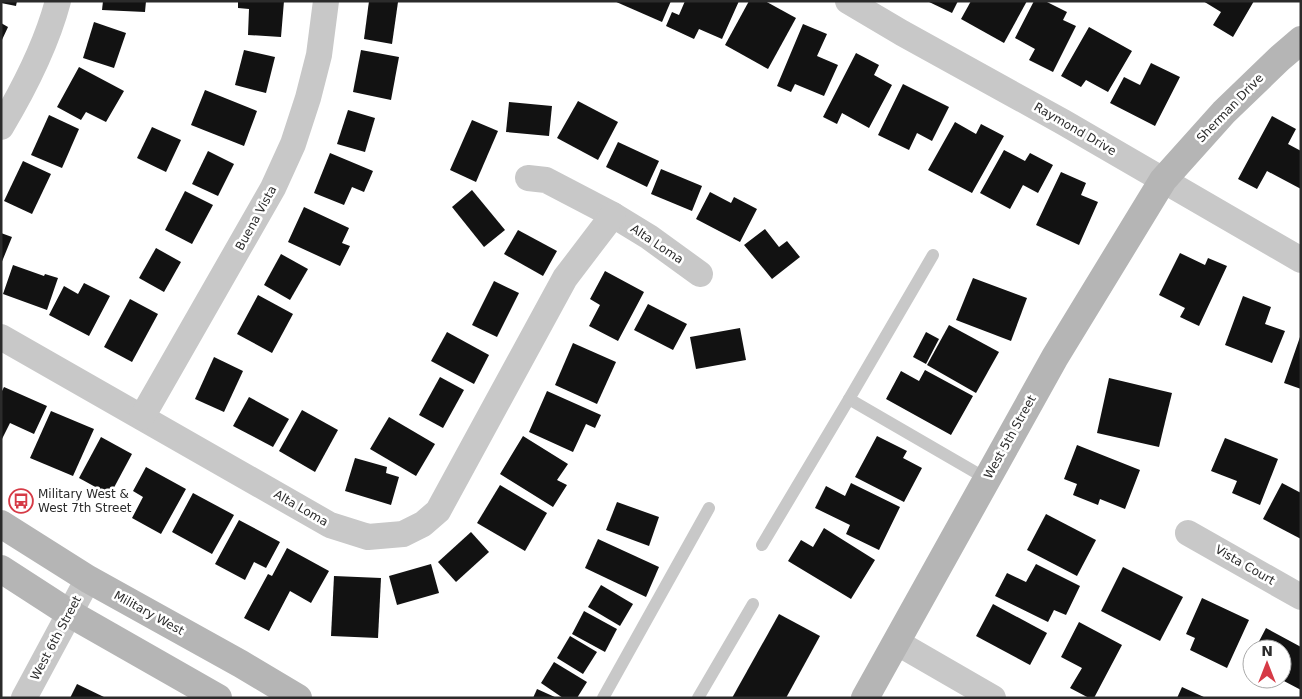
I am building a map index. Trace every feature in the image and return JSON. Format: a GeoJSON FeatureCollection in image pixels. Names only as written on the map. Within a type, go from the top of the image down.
{"type":"FeatureCollection","features":[{"type":"Feature","properties":{"kind":"street"},"geometry":{"type":"LineString","coordinates":[[1,127],[44,46],[58,1]]}},
{"type":"Feature","properties":{"kind":"street","name":"Buena Vista"},"geometry":{"type":"LineString","coordinates":[[142,417],[263,206],[289,153],[308,98],[319,55],[326,1]]}},
{"type":"Feature","properties":{"kind":"street","name":"Raymond Drive"},"geometry":{"type":"LineString","coordinates":[[848,1],[1063,122],[1301,260]]}},
{"type":"Feature","properties":{"kind":"street","name":"Sherman Drive"},"geometry":{"type":"LineString","coordinates":[[1164,180],[1224,112],[1279,58],[1301,40]]}},
{"type":"Feature","properties":{"kind":"street","name":"Alta Loma"},"geometry":{"type":"LineString","coordinates":[[528,178],[546,180],[613,215],[649,237],[700,274]]}},
{"type":"Feature","properties":{"kind":"street","name":"West 5th Street"},"geometry":{"type":"LineString","coordinates":[[865,698],[1055,357],[1164,180]]}},
{"type":"Feature","properties":{"kind":"street","name":"Alta Loma"},"geometry":{"type":"LineString","coordinates":[[1,337],[330,525],[368,537],[402,534],[422,524],[438,511],[565,278],[613,215]]}},
{"type":"Feature","properties":{"kind":"street","name":"Military West"},"geometry":{"type":"LineString","coordinates":[[1,524],[88,579],[298,698]]}},
{"type":"Feature","properties":{"kind":"street","name":"Vista Court"},"geometry":{"type":"LineString","coordinates":[[1188,533],[1301,597]]}},
{"type":"Feature","properties":{"kind":"street"},"geometry":{"type":"LineString","coordinates":[[6,575],[218,698]]}},
{"type":"Feature","properties":{"kind":"street","name":"West 6th Street"},"geometry":{"type":"LineString","coordinates":[[24,698],[88,579]]}},
{"type":"Feature","properties":{"kind":"street"},"geometry":{"type":"LineString","coordinates":[[896,642],[993,698]]}},
{"type":"Feature","properties":{"kind":"lane"},"geometry":{"type":"LineString","coordinates":[[762,545],[849,400],[933,254]]}},
{"type":"Feature","properties":{"kind":"lane"},"geometry":{"type":"LineString","coordinates":[[849,400],[987,479]]}},
{"type":"Feature","properties":{"kind":"lane"},"geometry":{"type":"LineString","coordinates":[[603,698],[709,508]]}},
{"type":"Feature","properties":{"kind":"lane"},"geometry":{"type":"LineString","coordinates":[[698,698],[753,604]]}},
{"type":"Feature","properties":{"kind":"building"},"geometry":{"type":"Polygon","coordinates":[[[1,1],[17,1],[16,6],[1,3],[1,1]]]}},
{"type":"Feature","properties":{"kind":"building"},"geometry":{"type":"Polygon","coordinates":[[[103,1],[146,1],[145,12],[102,10],[103,1]]]}},
{"type":"Feature","properties":{"kind":"building"},"geometry":{"type":"Polygon","coordinates":[[[238,1],[284,1],[281,37],[248,35],[249,9],[238,8],[238,1]]]}},
{"type":"Feature","properties":{"kind":"building"},"geometry":{"type":"Polygon","coordinates":[[[369,1],[398,2],[392,44],[364,39],[369,1]]]}},
{"type":"Feature","properties":{"kind":"building"},"geometry":{"type":"Polygon","coordinates":[[[614,1],[671,1],[662,22],[614,1]]]}},
{"type":"Feature","properties":{"kind":"building"},"geometry":{"type":"Polygon","coordinates":[[[685,1],[739,1],[722,39],[699,29],[694,39],[666,26],[672,12],[679,15],[685,1]]]}},
{"type":"Feature","properties":{"kind":"building"},"geometry":{"type":"Polygon","coordinates":[[[749,1],[765,1],[796,18],[768,69],[725,45],[749,1]]]}},
{"type":"Feature","properties":{"kind":"building"},"geometry":{"type":"Polygon","coordinates":[[[927,1],[958,1],[952,13],[927,1]]]}},
{"type":"Feature","properties":{"kind":"building"},"geometry":{"type":"Polygon","coordinates":[[[971,1],[1027,1],[1004,43],[961,19],[971,1]]]}},
{"type":"Feature","properties":{"kind":"building"},"geometry":{"type":"Polygon","coordinates":[[[1034,1],[1045,1],[1067,12],[1063,20],[1076,26],[1053,72],[1029,60],[1035,49],[1015,38],[1034,1]]]}},
{"type":"Feature","properties":{"kind":"building"},"geometry":{"type":"Polygon","coordinates":[[[1203,1],[1254,1],[1233,37],[1213,25],[1221,12],[1203,1]]]}},
{"type":"Feature","properties":{"kind":"building"},"geometry":{"type":"Polygon","coordinates":[[[94,22],[126,33],[114,68],[83,58],[94,22]]]}},
{"type":"Feature","properties":{"kind":"building"},"geometry":{"type":"Polygon","coordinates":[[[1,23],[8,27],[1,42],[1,23]]]}},
{"type":"Feature","properties":{"kind":"building"},"geometry":{"type":"Polygon","coordinates":[[[803,24],[827,34],[817,56],[838,65],[824,96],[795,84],[791,92],[777,86],[803,24]]]}},
{"type":"Feature","properties":{"kind":"building"},"geometry":{"type":"Polygon","coordinates":[[[1089,27],[1132,51],[1108,92],[1086,80],[1081,87],[1061,76],[1089,27]]]}},
{"type":"Feature","properties":{"kind":"building"},"geometry":{"type":"Polygon","coordinates":[[[244,50],[275,57],[266,93],[235,85],[244,50]]]}},
{"type":"Feature","properties":{"kind":"building"},"geometry":{"type":"Polygon","coordinates":[[[361,50],[399,57],[391,100],[353,92],[361,50]]]}},
{"type":"Feature","properties":{"kind":"building"},"geometry":{"type":"Polygon","coordinates":[[[856,53],[879,65],[874,75],[892,85],[869,128],[842,113],[837,124],[823,117],[856,53]]]}},
{"type":"Feature","properties":{"kind":"building"},"geometry":{"type":"Polygon","coordinates":[[[1151,63],[1180,77],[1155,126],[1110,103],[1124,77],[1140,85],[1151,63]]]}},
{"type":"Feature","properties":{"kind":"building"},"geometry":{"type":"Polygon","coordinates":[[[79,67],[124,91],[106,122],[86,112],[81,120],[57,107],[79,67]]]}},
{"type":"Feature","properties":{"kind":"building"},"geometry":{"type":"Polygon","coordinates":[[[903,84],[949,107],[932,141],[917,133],[909,150],[878,135],[903,84]]]}},
{"type":"Feature","properties":{"kind":"building"},"geometry":{"type":"Polygon","coordinates":[[[205,90],[257,111],[244,146],[191,125],[205,90]]]}},
{"type":"Feature","properties":{"kind":"building"},"geometry":{"type":"Polygon","coordinates":[[[578,101],[618,122],[598,160],[557,138],[578,101]]]}},
{"type":"Feature","properties":{"kind":"building"},"geometry":{"type":"Polygon","coordinates":[[[509,102],[552,106],[549,136],[506,132],[509,102]]]}},
{"type":"Feature","properties":{"kind":"building"},"geometry":{"type":"Polygon","coordinates":[[[348,110],[375,118],[365,152],[337,144],[348,110]]]}},
{"type":"Feature","properties":{"kind":"building"},"geometry":{"type":"Polygon","coordinates":[[[49,115],[79,129],[62,168],[31,155],[49,115]]]}},
{"type":"Feature","properties":{"kind":"building"},"geometry":{"type":"Polygon","coordinates":[[[1272,116],[1296,129],[1288,144],[1301,151],[1301,189],[1267,171],[1257,189],[1238,179],[1272,116]]]}},
{"type":"Feature","properties":{"kind":"building"},"geometry":{"type":"Polygon","coordinates":[[[472,120],[498,131],[476,182],[450,170],[472,120]]]}},
{"type":"Feature","properties":{"kind":"building"},"geometry":{"type":"Polygon","coordinates":[[[955,122],[976,134],[981,124],[1004,136],[972,193],[928,170],[955,122]]]}},
{"type":"Feature","properties":{"kind":"building"},"geometry":{"type":"Polygon","coordinates":[[[152,127],[181,140],[166,172],[137,158],[152,127]]]}},
{"type":"Feature","properties":{"kind":"building"},"geometry":{"type":"Polygon","coordinates":[[[618,142],[659,161],[647,187],[606,167],[618,142]]]}},
{"type":"Feature","properties":{"kind":"building"},"geometry":{"type":"Polygon","coordinates":[[[1004,150],[1025,161],[1030,153],[1053,165],[1038,193],[1023,185],[1010,209],[980,193],[1004,150]]]}},
{"type":"Feature","properties":{"kind":"building"},"geometry":{"type":"Polygon","coordinates":[[[208,151],[234,164],[218,196],[192,184],[208,151]]]}},
{"type":"Feature","properties":{"kind":"building"},"geometry":{"type":"Polygon","coordinates":[[[330,153],[373,171],[364,192],[352,187],[344,205],[314,193],[330,153]]]}},
{"type":"Feature","properties":{"kind":"building"},"geometry":{"type":"Polygon","coordinates":[[[23,161],[51,174],[32,214],[4,201],[23,161]]]}},
{"type":"Feature","properties":{"kind":"building"},"geometry":{"type":"Polygon","coordinates":[[[661,169],[702,186],[692,211],[651,194],[661,169]]]}},
{"type":"Feature","properties":{"kind":"building"},"geometry":{"type":"Polygon","coordinates":[[[1061,172],[1086,183],[1081,195],[1098,202],[1079,245],[1036,225],[1061,172]]]}},
{"type":"Feature","properties":{"kind":"building"},"geometry":{"type":"Polygon","coordinates":[[[472,190],[505,230],[484,247],[452,207],[472,190]]]}},
{"type":"Feature","properties":{"kind":"building"},"geometry":{"type":"Polygon","coordinates":[[[185,191],[213,205],[192,244],[165,230],[185,191]]]}},
{"type":"Feature","properties":{"kind":"building"},"geometry":{"type":"Polygon","coordinates":[[[710,192],[731,203],[734,197],[757,209],[740,242],[696,219],[710,192]]]}},
{"type":"Feature","properties":{"kind":"building"},"geometry":{"type":"Polygon","coordinates":[[[304,207],[349,228],[342,243],[350,246],[340,266],[288,242],[304,207]]]}},
{"type":"Feature","properties":{"kind":"building"},"geometry":{"type":"Polygon","coordinates":[[[765,229],[779,247],[787,241],[800,257],[772,279],[744,245],[765,229]]]}},
{"type":"Feature","properties":{"kind":"building"},"geometry":{"type":"Polygon","coordinates":[[[518,230],[557,251],[543,276],[504,254],[518,230]]]}},
{"type":"Feature","properties":{"kind":"building"},"geometry":{"type":"Polygon","coordinates":[[[1,233],[12,237],[1,264],[1,233]]]}},
{"type":"Feature","properties":{"kind":"building"},"geometry":{"type":"Polygon","coordinates":[[[156,248],[181,262],[164,292],[139,278],[156,248]]]}},
{"type":"Feature","properties":{"kind":"building"},"geometry":{"type":"Polygon","coordinates":[[[1180,253],[1205,265],[1208,258],[1227,266],[1199,326],[1180,317],[1185,308],[1159,295],[1180,253]]]}},
{"type":"Feature","properties":{"kind":"building"},"geometry":{"type":"Polygon","coordinates":[[[281,254],[308,269],[290,300],[264,285],[281,254]]]}},
{"type":"Feature","properties":{"kind":"building"},"geometry":{"type":"Polygon","coordinates":[[[13,265],[44,276],[45,274],[58,278],[47,310],[3,294],[13,265]]]}},
{"type":"Feature","properties":{"kind":"building"},"geometry":{"type":"Polygon","coordinates":[[[605,271],[644,292],[618,341],[589,326],[600,305],[590,299],[605,271]]]}},
{"type":"Feature","properties":{"kind":"building"},"geometry":{"type":"Polygon","coordinates":[[[973,278],[1027,298],[1011,341],[956,320],[973,278]]]}},
{"type":"Feature","properties":{"kind":"building"},"geometry":{"type":"Polygon","coordinates":[[[494,281],[519,293],[497,337],[472,325],[494,281]]]}},
{"type":"Feature","properties":{"kind":"building"},"geometry":{"type":"Polygon","coordinates":[[[84,283],[110,296],[89,336],[49,315],[64,286],[78,294],[84,283]]]}},
{"type":"Feature","properties":{"kind":"building"},"geometry":{"type":"Polygon","coordinates":[[[258,295],[293,314],[272,353],[237,334],[258,295]]]}},
{"type":"Feature","properties":{"kind":"building"},"geometry":{"type":"Polygon","coordinates":[[[1243,296],[1271,307],[1265,324],[1285,331],[1272,363],[1225,345],[1243,296]]]}},
{"type":"Feature","properties":{"kind":"building"},"geometry":{"type":"Polygon","coordinates":[[[130,299],[158,314],[132,362],[104,347],[130,299]]]}},
{"type":"Feature","properties":{"kind":"building"},"geometry":{"type":"Polygon","coordinates":[[[648,304],[687,324],[673,350],[634,330],[648,304]]]}},
{"type":"Feature","properties":{"kind":"building"},"geometry":{"type":"Polygon","coordinates":[[[949,325],[999,352],[976,393],[927,365],[949,325]]]}},
{"type":"Feature","properties":{"kind":"building"},"geometry":{"type":"Polygon","coordinates":[[[740,328],[746,360],[696,369],[690,337],[740,328]]]}},
{"type":"Feature","properties":{"kind":"building"},"geometry":{"type":"Polygon","coordinates":[[[447,332],[489,355],[474,384],[431,361],[447,332]]]}},
{"type":"Feature","properties":{"kind":"building"},"geometry":{"type":"Polygon","coordinates":[[[926,332],[939,339],[926,364],[913,357],[926,332]]]}},
{"type":"Feature","properties":{"kind":"building"},"geometry":{"type":"Polygon","coordinates":[[[1301,337],[1301,389],[1284,383],[1301,337]]]}},
{"type":"Feature","properties":{"kind":"building"},"geometry":{"type":"Polygon","coordinates":[[[573,343],[616,362],[597,404],[555,385],[573,343]]]}},
{"type":"Feature","properties":{"kind":"building"},"geometry":{"type":"Polygon","coordinates":[[[214,357],[243,371],[224,412],[195,399],[214,357]]]}},
{"type":"Feature","properties":{"kind":"building"},"geometry":{"type":"Polygon","coordinates":[[[925,370],[973,396],[951,435],[886,399],[901,371],[919,381],[925,370]]]}},
{"type":"Feature","properties":{"kind":"building"},"geometry":{"type":"Polygon","coordinates":[[[440,377],[464,390],[443,428],[419,415],[440,377]]]}},
{"type":"Feature","properties":{"kind":"building"},"geometry":{"type":"Polygon","coordinates":[[[1109,378],[1172,393],[1159,447],[1097,433],[1109,378]]]}},
{"type":"Feature","properties":{"kind":"building"},"geometry":{"type":"Polygon","coordinates":[[[4,387],[47,406],[34,434],[10,423],[1,441],[1,393],[4,387]]]}},
{"type":"Feature","properties":{"kind":"building"},"geometry":{"type":"Polygon","coordinates":[[[547,391],[601,415],[595,428],[586,424],[573,452],[529,432],[547,391]]]}},
{"type":"Feature","properties":{"kind":"building"},"geometry":{"type":"Polygon","coordinates":[[[249,397],[289,419],[273,447],[233,426],[249,397]]]}},
{"type":"Feature","properties":{"kind":"building"},"geometry":{"type":"Polygon","coordinates":[[[302,410],[338,430],[315,472],[279,451],[302,410]]]}},
{"type":"Feature","properties":{"kind":"building"},"geometry":{"type":"Polygon","coordinates":[[[51,411],[94,429],[73,476],[30,458],[51,411]]]}},
{"type":"Feature","properties":{"kind":"building"},"geometry":{"type":"Polygon","coordinates":[[[389,417],[435,444],[416,476],[370,449],[389,417]]]}},
{"type":"Feature","properties":{"kind":"building"},"geometry":{"type":"Polygon","coordinates":[[[523,436],[568,464],[557,480],[567,485],[553,507],[500,474],[523,436]]]}},
{"type":"Feature","properties":{"kind":"building"},"geometry":{"type":"Polygon","coordinates":[[[877,436],[907,451],[903,458],[922,468],[904,502],[855,477],[877,436]]]}},
{"type":"Feature","properties":{"kind":"building"},"geometry":{"type":"Polygon","coordinates":[[[101,437],[132,454],[110,495],[79,478],[101,437]]]}},
{"type":"Feature","properties":{"kind":"building"},"geometry":{"type":"Polygon","coordinates":[[[1225,438],[1278,459],[1260,505],[1232,493],[1237,481],[1211,471],[1225,438]]]}},
{"type":"Feature","properties":{"kind":"building"},"geometry":{"type":"Polygon","coordinates":[[[1077,445],[1140,470],[1125,509],[1100,499],[1098,505],[1073,495],[1077,484],[1064,479],[1077,445]]]}},
{"type":"Feature","properties":{"kind":"building"},"geometry":{"type":"Polygon","coordinates":[[[355,458],[387,467],[386,473],[399,477],[391,505],[345,491],[355,458]]]}},
{"type":"Feature","properties":{"kind":"building"},"geometry":{"type":"Polygon","coordinates":[[[146,467],[186,489],[161,534],[132,518],[143,497],[133,491],[146,467]]]}},
{"type":"Feature","properties":{"kind":"building"},"geometry":{"type":"Polygon","coordinates":[[[851,483],[900,507],[879,550],[846,534],[850,525],[815,508],[826,486],[845,496],[851,483]]]}},
{"type":"Feature","properties":{"kind":"building"},"geometry":{"type":"Polygon","coordinates":[[[1282,483],[1301,493],[1301,539],[1263,519],[1282,483]]]}},
{"type":"Feature","properties":{"kind":"building"},"geometry":{"type":"Polygon","coordinates":[[[500,485],[547,513],[525,551],[477,523],[500,485]]]}},
{"type":"Feature","properties":{"kind":"building"},"geometry":{"type":"Polygon","coordinates":[[[193,493],[234,515],[212,554],[172,532],[193,493]]]}},
{"type":"Feature","properties":{"kind":"building"},"geometry":{"type":"Polygon","coordinates":[[[617,502],[659,517],[649,546],[606,530],[617,502]]]}},
{"type":"Feature","properties":{"kind":"building"},"geometry":{"type":"Polygon","coordinates":[[[1046,514],[1096,540],[1077,576],[1027,550],[1046,514]]]}},
{"type":"Feature","properties":{"kind":"building"},"geometry":{"type":"Polygon","coordinates":[[[239,520],[280,542],[266,568],[254,562],[245,580],[215,564],[239,520]]]}},
{"type":"Feature","properties":{"kind":"building"},"geometry":{"type":"Polygon","coordinates":[[[824,528],[875,560],[851,599],[788,561],[801,540],[813,547],[824,528]]]}},
{"type":"Feature","properties":{"kind":"building"},"geometry":{"type":"Polygon","coordinates":[[[471,532],[489,552],[456,582],[438,562],[471,532]]]}},
{"type":"Feature","properties":{"kind":"building"},"geometry":{"type":"Polygon","coordinates":[[[598,539],[659,567],[646,597],[585,568],[598,539]]]}},
{"type":"Feature","properties":{"kind":"building"},"geometry":{"type":"Polygon","coordinates":[[[287,548],[329,571],[311,603],[290,591],[269,631],[244,618],[268,574],[272,576],[287,548]]]}},
{"type":"Feature","properties":{"kind":"building"},"geometry":{"type":"Polygon","coordinates":[[[431,564],[439,593],[397,605],[389,576],[431,564]]]}},
{"type":"Feature","properties":{"kind":"building"},"geometry":{"type":"Polygon","coordinates":[[[1036,564],[1080,586],[1066,615],[1054,610],[1048,622],[995,596],[1007,573],[1026,582],[1036,564]]]}},
{"type":"Feature","properties":{"kind":"building"},"geometry":{"type":"Polygon","coordinates":[[[1123,567],[1183,597],[1160,641],[1101,611],[1123,567]]]}},
{"type":"Feature","properties":{"kind":"building"},"geometry":{"type":"Polygon","coordinates":[[[334,576],[381,578],[378,638],[331,636],[334,576]]]}},
{"type":"Feature","properties":{"kind":"building"},"geometry":{"type":"Polygon","coordinates":[[[601,585],[633,604],[620,626],[588,607],[601,585]]]}},
{"type":"Feature","properties":{"kind":"building"},"geometry":{"type":"Polygon","coordinates":[[[1202,598],[1249,620],[1227,668],[1190,650],[1195,638],[1186,634],[1202,598]]]}},
{"type":"Feature","properties":{"kind":"building"},"geometry":{"type":"Polygon","coordinates":[[[993,604],[1047,633],[1030,665],[976,636],[993,604]]]}},
{"type":"Feature","properties":{"kind":"building"},"geometry":{"type":"Polygon","coordinates":[[[584,611],[617,629],[605,652],[572,634],[584,611]]]}},
{"type":"Feature","properties":{"kind":"building"},"geometry":{"type":"Polygon","coordinates":[[[779,614],[820,636],[786,698],[732,698],[779,614]]]}},
{"type":"Feature","properties":{"kind":"building"},"geometry":{"type":"Polygon","coordinates":[[[1079,622],[1122,645],[1094,698],[1089,698],[1070,688],[1082,668],[1061,657],[1079,622]]]}},
{"type":"Feature","properties":{"kind":"building"},"geometry":{"type":"Polygon","coordinates":[[[1266,628],[1286,639],[1260,639],[1266,628]]]}},
{"type":"Feature","properties":{"kind":"building"},"geometry":{"type":"Polygon","coordinates":[[[570,636],[597,652],[583,674],[557,658],[570,636]]]}},
{"type":"Feature","properties":{"kind":"building"},"geometry":{"type":"Polygon","coordinates":[[[1292,642],[1301,647],[1301,690],[1292,685],[1292,642]]]}},
{"type":"Feature","properties":{"kind":"building"},"geometry":{"type":"Polygon","coordinates":[[[554,662],[587,682],[577,698],[563,698],[541,683],[554,662]]]}},
{"type":"Feature","properties":{"kind":"building"},"geometry":{"type":"Polygon","coordinates":[[[77,684],[106,698],[70,698],[77,684]]]}},
{"type":"Feature","properties":{"kind":"building"},"geometry":{"type":"Polygon","coordinates":[[[1182,687],[1206,698],[1177,698],[1182,687]]]}},
{"type":"Feature","properties":{"kind":"building"},"geometry":{"type":"Polygon","coordinates":[[[537,689],[557,698],[533,698],[537,689]]]}},
{"type":"Feature","properties":{"kind":"place","name":"Military West & West 7th Street"},"geometry":{"type":"Point","coordinates":[21,501]}}]}
